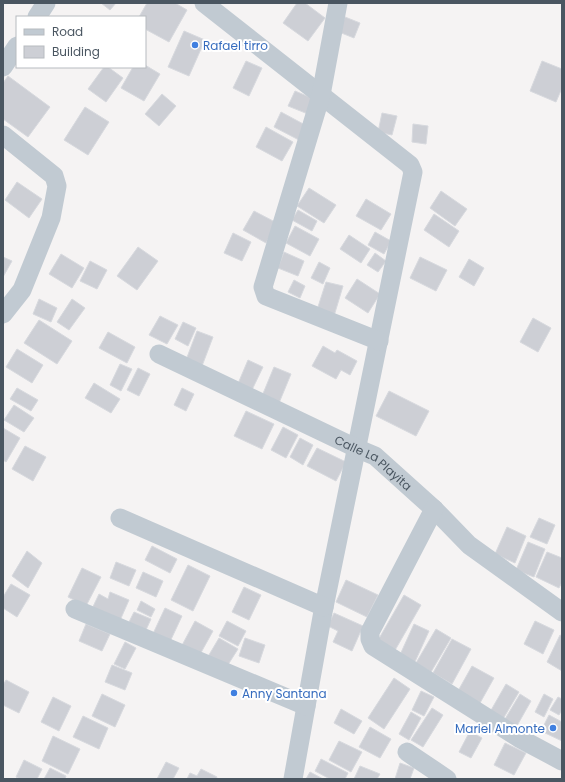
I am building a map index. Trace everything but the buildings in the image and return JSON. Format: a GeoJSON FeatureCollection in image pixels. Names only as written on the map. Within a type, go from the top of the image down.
{"type":"FeatureCollection","features":[{"type":"Feature","properties":{"kind":"street"},"geometry":{"type":"LineString","coordinates":[[38,16],[46,3]]}},
{"type":"Feature","properties":{"kind":"street"},"geometry":{"type":"LineString","coordinates":[[204,3],[410,164],[412,168],[412,180],[324,607],[293,779]]}},
{"type":"Feature","properties":{"kind":"street"},"geometry":{"type":"LineString","coordinates":[[338,3],[321,95],[263,287],[266,296],[379,341]]}},
{"type":"Feature","properties":{"kind":"street"},"geometry":{"type":"LineString","coordinates":[[3,67],[16,48]]}},
{"type":"Feature","properties":{"kind":"street"},"geometry":{"type":"LineString","coordinates":[[3,135],[54,176],[57,186],[51,218],[36,257],[22,290],[3,314]]}},
{"type":"Feature","properties":{"kind":"street","name":"Calle La Playita"},"geometry":{"type":"LineString","coordinates":[[159,354],[375,456],[434,509],[469,545],[562,612]]}},
{"type":"Feature","properties":{"kind":"street"},"geometry":{"type":"LineString","coordinates":[[434,509],[370,632],[370,639],[373,646],[519,738],[562,761]]}},
{"type":"Feature","properties":{"kind":"street"},"geometry":{"type":"LineString","coordinates":[[120,518],[324,607]]}},
{"type":"Feature","properties":{"kind":"street"},"geometry":{"type":"LineString","coordinates":[[75,609],[306,706]]}},
{"type":"Feature","properties":{"kind":"street"},"geometry":{"type":"LineString","coordinates":[[407,752],[446,779]]}},
{"type":"Feature","properties":{"kind":"place","name":"Rafael tirro"},"geometry":{"type":"Point","coordinates":[195,45]}},
{"type":"Feature","properties":{"kind":"place","name":"Anny Santana"},"geometry":{"type":"Point","coordinates":[234,693]}},
{"type":"Feature","properties":{"kind":"place","name":"Mariel Almonte"},"geometry":{"type":"Point","coordinates":[553,728]}}]}
